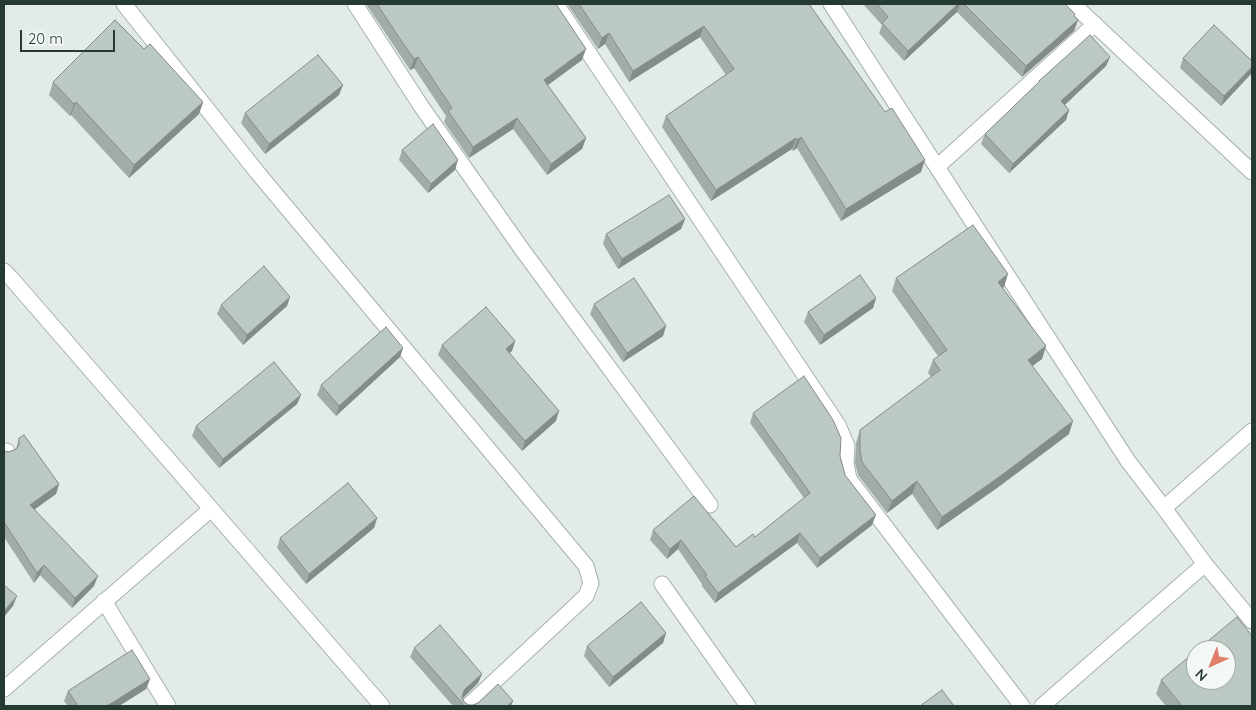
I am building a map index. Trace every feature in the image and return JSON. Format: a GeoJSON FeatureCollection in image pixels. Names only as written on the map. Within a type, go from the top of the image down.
{"type":"FeatureCollection","features":[{"type":"Feature","properties":{"kind":"street"},"geometry":{"type":"LineString","coordinates":[[124,4],[263,180],[586,566],[591,583],[586,596],[468,706]]}},
{"type":"Feature","properties":{"kind":"street"},"geometry":{"type":"LineString","coordinates":[[355,4],[422,106],[515,240],[710,504]]}},
{"type":"Feature","properties":{"kind":"street"},"geometry":{"type":"LineString","coordinates":[[556,4],[838,425],[847,446],[846,464],[850,479],[1022,706]]}},
{"type":"Feature","properties":{"kind":"street"},"geometry":{"type":"LineString","coordinates":[[831,4],[1128,461],[1205,564],[1252,621]]}},
{"type":"Feature","properties":{"kind":"street"},"geometry":{"type":"LineString","coordinates":[[1073,4],[1252,172]]}},
{"type":"Feature","properties":{"kind":"street"},"geometry":{"type":"LineString","coordinates":[[938,167],[1095,24]]}},
{"type":"Feature","properties":{"kind":"street"},"geometry":{"type":"LineString","coordinates":[[4,271],[382,706]]}},
{"type":"Feature","properties":{"kind":"street"},"geometry":{"type":"LineString","coordinates":[[1164,508],[1251,434]]}},
{"type":"Feature","properties":{"kind":"street"},"geometry":{"type":"LineString","coordinates":[[4,689],[211,509]]}},
{"type":"Feature","properties":{"kind":"street"},"geometry":{"type":"LineString","coordinates":[[1042,706],[1205,564]]}},
{"type":"Feature","properties":{"kind":"street"},"geometry":{"type":"LineString","coordinates":[[662,584],[748,706]]}},
{"type":"Feature","properties":{"kind":"street"},"geometry":{"type":"LineString","coordinates":[[104,601],[168,706]]}},
{"type":"Feature","properties":{"kind":"building"},"geometry":{"type":"Polygon","coordinates":[[[377,4],[556,4],[586,49],[544,80],[586,138],[551,164],[517,118],[473,147],[448,111],[452,108],[418,57],[414,59],[377,4]]]}},
{"type":"Feature","properties":{"kind":"building"},"geometry":{"type":"Polygon","coordinates":[[[579,4],[809,4],[885,112],[892,108],[925,160],[846,209],[801,137],[797,140],[796,138],[716,190],[666,116],[734,69],[704,26],[633,71],[609,33],[602,38],[579,4]]]}},
{"type":"Feature","properties":{"kind":"building"},"geometry":{"type":"Polygon","coordinates":[[[877,4],[958,4],[908,51],[882,23],[888,17],[877,4]]]}},
{"type":"Feature","properties":{"kind":"building"},"geometry":{"type":"Polygon","coordinates":[[[964,4],[1065,4],[1078,20],[1026,66],[964,4]]]}},
{"type":"Feature","properties":{"kind":"building"},"geometry":{"type":"Polygon","coordinates":[[[115,20],[144,49],[150,44],[203,102],[134,165],[76,102],[74,104],[53,82],[115,20]]]}},
{"type":"Feature","properties":{"kind":"building"},"geometry":{"type":"Polygon","coordinates":[[[1214,25],[1252,61],[1252,67],[1224,96],[1183,58],[1214,25]]]}},
{"type":"Feature","properties":{"kind":"building"},"geometry":{"type":"Polygon","coordinates":[[[1090,35],[1110,57],[1061,101],[1069,110],[1013,164],[985,134],[1039,81],[1090,35]]]}},
{"type":"Feature","properties":{"kind":"building"},"geometry":{"type":"Polygon","coordinates":[[[318,55],[343,85],[269,144],[245,113],[318,55]]]}},
{"type":"Feature","properties":{"kind":"building"},"geometry":{"type":"Polygon","coordinates":[[[433,124],[458,160],[431,184],[402,150],[433,124]]]}},
{"type":"Feature","properties":{"kind":"building"},"geometry":{"type":"Polygon","coordinates":[[[669,195],[685,219],[622,259],[606,234],[669,195]]]}},
{"type":"Feature","properties":{"kind":"building"},"geometry":{"type":"Polygon","coordinates":[[[973,225],[1008,274],[998,282],[1046,346],[1028,360],[1073,421],[1002,475],[942,517],[917,481],[892,501],[862,462],[860,430],[940,370],[933,360],[947,350],[896,278],[973,225]]]}},
{"type":"Feature","properties":{"kind":"building"},"geometry":{"type":"Polygon","coordinates":[[[264,266],[290,297],[247,335],[221,305],[264,266]]]}},
{"type":"Feature","properties":{"kind":"building"},"geometry":{"type":"Polygon","coordinates":[[[860,275],[876,298],[824,335],[808,312],[860,275]]]}},
{"type":"Feature","properties":{"kind":"building"},"geometry":{"type":"Polygon","coordinates":[[[634,278],[666,326],[627,353],[594,304],[634,278]]]}},
{"type":"Feature","properties":{"kind":"building"},"geometry":{"type":"Polygon","coordinates":[[[486,307],[515,341],[506,349],[559,411],[525,441],[442,345],[486,307]]]}},
{"type":"Feature","properties":{"kind":"building"},"geometry":{"type":"Polygon","coordinates":[[[386,327],[403,348],[339,406],[321,385],[386,327]]]}},
{"type":"Feature","properties":{"kind":"building"},"geometry":{"type":"Polygon","coordinates":[[[274,362],[301,395],[223,459],[196,426],[274,362]]]}},
{"type":"Feature","properties":{"kind":"building"},"geometry":{"type":"Polygon","coordinates":[[[804,376],[833,420],[841,438],[840,456],[845,475],[876,515],[820,558],[800,533],[718,593],[681,540],[670,549],[653,530],[694,496],[736,547],[753,534],[755,537],[810,493],[753,413],[804,376]]]}},
{"type":"Feature","properties":{"kind":"building"},"geometry":{"type":"Polygon","coordinates":[[[24,435],[59,484],[30,505],[98,576],[75,598],[44,565],[37,573],[4,522],[4,451],[9,452],[16,449],[19,445],[19,438],[24,435]]]}},
{"type":"Feature","properties":{"kind":"building"},"geometry":{"type":"Polygon","coordinates":[[[348,483],[377,518],[309,574],[280,538],[348,483]]]}},
{"type":"Feature","properties":{"kind":"building"},"geometry":{"type":"Polygon","coordinates":[[[4,585],[17,596],[4,611],[4,585]]]}},
{"type":"Feature","properties":{"kind":"building"},"geometry":{"type":"Polygon","coordinates":[[[641,602],[666,633],[613,677],[587,646],[641,602]]]}},
{"type":"Feature","properties":{"kind":"building"},"geometry":{"type":"Polygon","coordinates":[[[1237,617],[1252,636],[1252,706],[1182,706],[1161,680],[1186,659],[1186,690],[1236,690],[1236,640],[1209,640],[1237,617]]]}},
{"type":"Feature","properties":{"kind":"building"},"geometry":{"type":"Polygon","coordinates":[[[440,625],[482,674],[465,689],[462,698],[465,703],[473,705],[478,703],[498,684],[513,701],[507,706],[465,706],[414,648],[440,625]]]}},
{"type":"Feature","properties":{"kind":"building"},"geometry":{"type":"Polygon","coordinates":[[[132,650],[150,679],[107,706],[78,706],[68,691],[132,650]]]}},
{"type":"Feature","properties":{"kind":"building"},"geometry":{"type":"Polygon","coordinates":[[[942,690],[954,706],[920,706],[942,690]]]}}]}
